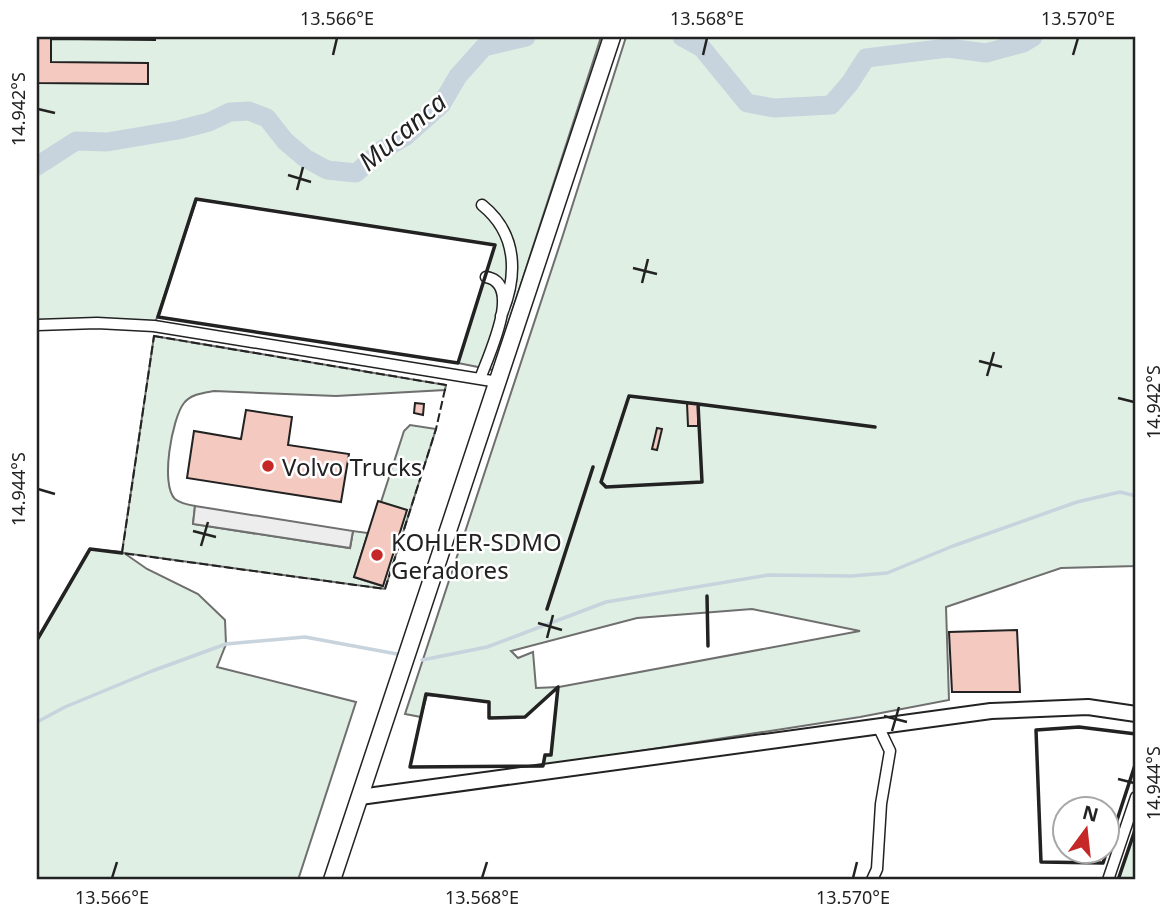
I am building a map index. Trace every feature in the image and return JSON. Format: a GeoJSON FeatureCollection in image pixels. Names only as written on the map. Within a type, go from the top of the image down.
{"type":"FeatureCollection","features":[{"type":"Feature","properties":{"kind":"main road"},"geometry":{"type":"LineString","coordinates":[[332,880],[612,37]]}},
{"type":"Feature","properties":{"kind":"street"},"geometry":{"type":"LineString","coordinates":[[480,379],[511,286],[512,255],[509,240],[502,227],[493,214],[481,205]]}},
{"type":"Feature","properties":{"kind":"street"},"geometry":{"type":"LineString","coordinates":[[485,277],[494,278],[502,286],[504,300],[501,316]]}},
{"type":"Feature","properties":{"kind":"street"},"geometry":{"type":"LineString","coordinates":[[37,325],[97,323],[154,326],[498,382]]}},
{"type":"Feature","properties":{"kind":"street"},"geometry":{"type":"LineString","coordinates":[[360,797],[991,711],[1088,707],[1136,714]]}},
{"type":"Feature","properties":{"kind":"street"},"geometry":{"type":"LineString","coordinates":[[872,880],[877,869],[881,804],[890,751],[878,726]]}},
{"type":"Feature","properties":{"kind":"street"},"geometry":{"type":"LineString","coordinates":[[1108,880],[1136,797]]}},
{"type":"Feature","properties":{"kind":"street"},"geometry":{"type":"LineString","coordinates":[[879,852],[883,880]]}},
{"type":"Feature","properties":{"kind":"green space"},"geometry":{"type":"Polygon","coordinates":[[[37,37],[601,37],[493,370],[458,363],[495,245],[197,199],[154,326],[37,325],[37,37]]]}},
{"type":"Feature","properties":{"kind":"green space"},"geometry":{"type":"Polygon","coordinates":[[[626,37],[1136,37],[1136,566],[1061,568],[946,607],[949,700],[860,717],[543,766],[545,755],[551,755],[558,687],[525,717],[489,718],[489,702],[427,695],[421,717],[405,714],[626,37]],[[752,609],[637,618],[511,651],[518,658],[533,652],[536,688],[558,687],[860,631],[752,609]]]}},
{"type":"Feature","properties":{"kind":"green space"},"geometry":{"type":"Polygon","coordinates":[[[154,336],[446,385],[445,390],[336,396],[214,391],[198,394],[187,400],[175,422],[169,451],[168,480],[175,499],[195,506],[193,524],[350,548],[353,531],[368,533],[354,577],[382,586],[381,502],[404,431],[410,425],[436,429],[385,589],[124,553],[147,569],[198,594],[225,620],[226,644],[217,667],[356,702],[298,880],[37,880],[37,640],[90,549],[122,552],[154,336]]]}},
{"type":"Feature","properties":{"kind":"green space"},"geometry":{"type":"Polygon","coordinates":[[[1136,827],[1136,880],[1118,880],[1136,827]]]}},
{"type":"Feature","properties":{"kind":"shaded area"},"geometry":{"type":"Polygon","coordinates":[[[195,506],[353,531],[350,548],[193,524],[195,506]]]}},
{"type":"Feature","properties":{"kind":"building"},"geometry":{"type":"Polygon","coordinates":[[[37,37],[155,37],[155,40],[51,39],[51,62],[148,63],[148,84],[37,83],[37,37]]]}},
{"type":"Feature","properties":{"kind":"building"},"geometry":{"type":"Polygon","coordinates":[[[415,403],[424,404],[423,415],[414,413],[415,403]]]}},
{"type":"Feature","properties":{"kind":"building"},"geometry":{"type":"Polygon","coordinates":[[[687,403],[698,404],[698,426],[688,426],[687,403]]]}},
{"type":"Feature","properties":{"kind":"building","name":"Volvo Trucks"},"geometry":{"type":"Polygon","coordinates":[[[246,410],[292,417],[288,445],[349,454],[341,502],[187,478],[194,431],[241,439],[246,410]]]}},
{"type":"Feature","properties":{"kind":"building"},"geometry":{"type":"Polygon","coordinates":[[[657,428],[662,429],[657,450],[652,449],[657,428]]]}},
{"type":"Feature","properties":{"kind":"building","name":"KOHLER-SDMO Geradores"},"geometry":{"type":"Polygon","coordinates":[[[378,501],[407,510],[383,586],[354,577],[378,501]]]}},
{"type":"Feature","properties":{"kind":"building"},"geometry":{"type":"Polygon","coordinates":[[[1017,630],[1020,692],[952,692],[949,632],[1017,630]]]}},
{"type":"Feature","properties":{"kind":"waterway","name":"Mucanca"},"geometry":{"type":"LineString","coordinates":[[37,166],[76,141],[107,142],[178,130],[209,122],[230,112],[249,111],[267,118],[285,141],[305,158],[327,170],[356,173],[382,150],[406,136],[441,105],[458,76],[484,47],[526,37]]}},
{"type":"Feature","properties":{"kind":"waterway","name":"Mucanca"},"geometry":{"type":"LineString","coordinates":[[682,37],[702,48],[747,103],[774,108],[831,105],[866,58],[948,48],[986,53],[1023,43],[1033,37]]}},
{"type":"Feature","properties":{"kind":"waterway"},"geometry":{"type":"LineString","coordinates":[[422,660],[487,647],[606,602],[768,575],[852,576],[887,573],[953,546],[1077,502],[1120,492],[1136,496]]}},
{"type":"Feature","properties":{"kind":"waterway"},"geometry":{"type":"LineString","coordinates":[[37,722],[65,707],[152,671],[226,644],[305,637],[397,654]]}},
{"type":"Feature","properties":{"kind":"fence"},"geometry":{"type":"LineString","coordinates":[[154,336],[446,385],[436,429],[385,589],[122,553],[154,336]]}},
{"type":"Feature","properties":{"kind":"wall"},"geometry":{"type":"LineString","coordinates":[[196,199],[495,245],[458,363],[158,317],[196,199]]}},
{"type":"Feature","properties":{"kind":"wall"},"geometry":{"type":"LineString","coordinates":[[629,396],[698,404],[702,482],[606,487],[601,482],[629,396]]}},
{"type":"Feature","properties":{"kind":"wall"},"geometry":{"type":"LineString","coordinates":[[698,404],[875,427]]}},
{"type":"Feature","properties":{"kind":"wall"},"geometry":{"type":"LineString","coordinates":[[547,609],[593,467]]}},
{"type":"Feature","properties":{"kind":"wall"},"geometry":{"type":"LineString","coordinates":[[37,640],[90,549],[122,553]]}},
{"type":"Feature","properties":{"kind":"wall"},"geometry":{"type":"LineString","coordinates":[[707,596],[708,646]]}},
{"type":"Feature","properties":{"kind":"wall"},"geometry":{"type":"LineString","coordinates":[[558,687],[551,755],[545,755],[543,766],[410,767],[426,694],[489,702],[489,718],[525,717],[558,687]]}},
{"type":"Feature","properties":{"kind":"wall"},"geometry":{"type":"LineString","coordinates":[[1136,734],[1079,727],[1036,730],[1041,862],[1103,863],[1136,762]]}},
{"type":"Feature","properties":{"kind":"wall"},"geometry":{"type":"LineString","coordinates":[[1118,880],[1136,827]]}},
{"type":"Feature","properties":{"kind":"place","name":"Volvo Trucks"},"geometry":{"type":"Point","coordinates":[268,466]}},
{"type":"Feature","properties":{"kind":"place","name":"KOHLER-SDMO Geradores"},"geometry":{"type":"Point","coordinates":[377,555]}}]}
